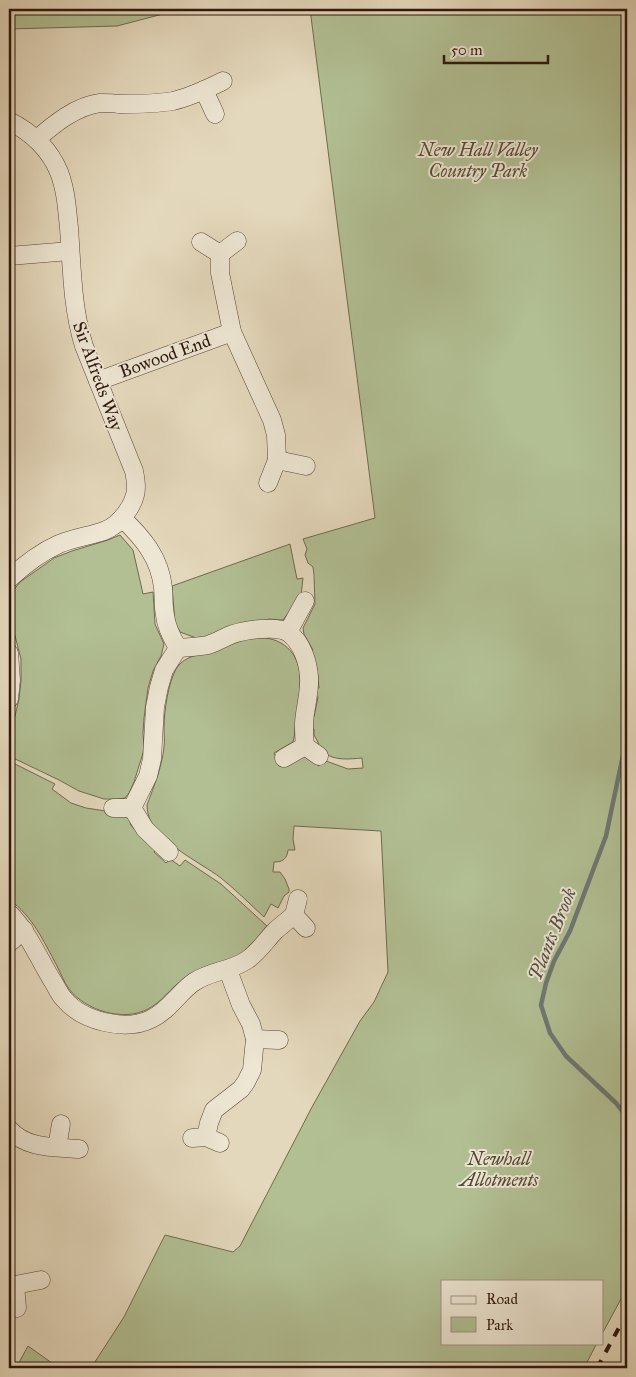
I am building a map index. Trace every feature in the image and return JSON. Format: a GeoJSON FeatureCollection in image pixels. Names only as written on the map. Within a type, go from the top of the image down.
{"type":"FeatureCollection","features":[{"type":"Feature","properties":{"kind":"street"},"geometry":{"type":"LineString","coordinates":[[37,139],[68,115],[99,103],[143,104],[173,101],[223,81]]}},
{"type":"Feature","properties":{"kind":"street"},"geometry":{"type":"LineString","coordinates":[[204,90],[215,114]]}},
{"type":"Feature","properties":{"kind":"street","name":"Sir Alfreds Way"},"geometry":{"type":"LineString","coordinates":[[9,121],[37,139],[49,154],[65,188],[73,290],[78,324],[84,346],[134,471],[136,488],[131,505],[115,525],[104,531],[75,538],[57,545],[22,567],[9,579]]}},
{"type":"Feature","properties":{"kind":"street"},"geometry":{"type":"LineString","coordinates":[[201,242],[220,254],[237,242]]}},
{"type":"Feature","properties":{"kind":"street"},"geometry":{"type":"LineString","coordinates":[[9,256],[70,251]]}},
{"type":"Feature","properties":{"kind":"street","name":"Bowood End"},"geometry":{"type":"LineString","coordinates":[[220,254],[220,273],[232,332],[272,420],[276,435],[277,460],[268,482]]}},
{"type":"Feature","properties":{"kind":"street","name":"Bowood End"},"geometry":{"type":"LineString","coordinates":[[98,381],[232,332]]}},
{"type":"Feature","properties":{"kind":"street"},"geometry":{"type":"LineString","coordinates":[[277,460],[306,466]]}},
{"type":"Feature","properties":{"kind":"street"},"geometry":{"type":"LineString","coordinates":[[122,518],[151,551],[163,586],[165,617],[170,634],[178,648]]}},
{"type":"Feature","properties":{"kind":"street"},"geometry":{"type":"LineString","coordinates":[[288,632],[305,601]]}},
{"type":"Feature","properties":{"kind":"street"},"geometry":{"type":"LineString","coordinates":[[178,648],[207,645],[234,634],[254,630],[275,629],[288,632],[304,654],[307,666],[309,678],[304,721],[312,751],[284,758]]}},
{"type":"Feature","properties":{"kind":"street"},"geometry":{"type":"LineString","coordinates":[[132,808],[148,776],[152,759],[155,707],[164,670],[178,648]]}},
{"type":"Feature","properties":{"kind":"street"},"geometry":{"type":"LineString","coordinates":[[9,653],[11,680],[9,699]]}},
{"type":"Feature","properties":{"kind":"street"},"geometry":{"type":"LineString","coordinates":[[113,808],[132,808]]}},
{"type":"Feature","properties":{"kind":"street"},"geometry":{"type":"LineString","coordinates":[[132,808],[145,829],[169,852]]}},
{"type":"Feature","properties":{"kind":"street"},"geometry":{"type":"LineString","coordinates":[[9,913],[24,930],[63,998],[76,1010],[96,1019],[118,1025],[137,1024],[152,1019],[195,981],[228,970],[246,960],[262,948],[296,907],[306,928]]}},
{"type":"Feature","properties":{"kind":"street"},"geometry":{"type":"LineString","coordinates":[[9,943],[24,930]]}},
{"type":"Feature","properties":{"kind":"street"},"geometry":{"type":"LineString","coordinates":[[206,1139],[208,1123],[214,1110],[241,1089],[252,1070],[255,1038],[228,970]]}},
{"type":"Feature","properties":{"kind":"street"},"geometry":{"type":"LineString","coordinates":[[255,1038],[279,1040]]}},
{"type":"Feature","properties":{"kind":"street"},"geometry":{"type":"LineString","coordinates":[[57,1148],[61,1124]]}},
{"type":"Feature","properties":{"kind":"street"},"geometry":{"type":"LineString","coordinates":[[9,1129],[21,1140],[34,1145],[80,1149]]}},
{"type":"Feature","properties":{"kind":"street"},"geometry":{"type":"LineString","coordinates":[[17,1308],[12,1285],[41,1280]]}},
{"type":"Feature","properties":{"kind":"green space"},"geometry":{"type":"Polygon","coordinates":[[[9,9],[182,9],[117,26],[9,29],[9,9]]]}},
{"type":"Feature","properties":{"kind":"green space","name":"New Hall Valley Country Park"},"geometry":{"type":"Polygon","coordinates":[[[310,9],[627,9],[627,1288],[604,1330],[604,1280],[441,1280],[441,1344],[596,1344],[584,1368],[91,1368],[124,1317],[165,1235],[233,1252],[240,1246],[312,1107],[360,1021],[374,1002],[388,972],[381,831],[294,826],[293,839],[295,850],[288,850],[287,856],[284,859],[274,862],[273,872],[280,872],[285,879],[289,892],[284,896],[278,908],[271,904],[264,917],[221,878],[175,848],[164,838],[155,828],[149,817],[147,805],[161,762],[166,706],[176,669],[190,657],[252,638],[270,639],[284,645],[295,657],[300,674],[300,689],[293,742],[274,753],[280,766],[291,764],[298,760],[298,755],[308,755],[308,759],[319,766],[321,762],[326,761],[348,769],[363,768],[362,758],[338,758],[329,756],[322,751],[315,745],[319,744],[314,735],[314,729],[309,729],[310,717],[314,717],[318,697],[314,696],[315,688],[319,688],[317,668],[314,668],[309,652],[313,650],[304,634],[303,628],[315,604],[313,567],[308,563],[305,555],[307,549],[303,539],[375,518],[310,9]]]}},
{"type":"Feature","properties":{"kind":"green space"},"geometry":{"type":"Polygon","coordinates":[[[120,535],[133,550],[143,594],[153,592],[155,624],[164,644],[148,688],[144,718],[143,753],[134,782],[125,798],[104,799],[79,791],[9,756],[9,736],[19,699],[21,659],[14,632],[9,623],[9,596],[20,582],[54,558],[120,535]]]}},
{"type":"Feature","properties":{"kind":"green space"},"geometry":{"type":"Polygon","coordinates":[[[290,544],[297,579],[303,578],[301,596],[283,620],[269,619],[199,639],[180,632],[175,623],[172,586],[290,544]]]}},
{"type":"Feature","properties":{"kind":"green space"},"geometry":{"type":"Polygon","coordinates":[[[9,761],[55,784],[52,789],[71,803],[86,808],[126,814],[132,820],[130,824],[140,836],[156,848],[154,852],[166,863],[170,859],[180,866],[185,860],[221,884],[267,926],[250,946],[239,955],[228,961],[209,965],[194,973],[178,983],[158,1003],[148,1009],[138,1013],[117,1014],[106,1012],[85,1003],[76,997],[67,986],[31,921],[9,899],[9,761]]]}},
{"type":"Feature","properties":{"kind":"green space"},"geometry":{"type":"Polygon","coordinates":[[[28,1346],[59,1368],[16,1368],[28,1346]]]}},
{"type":"Feature","properties":{"kind":"waterway","name":"Plants Brook"},"geometry":{"type":"LineString","coordinates":[[627,736],[606,836],[570,931],[554,961],[541,1005],[550,1033],[566,1056],[616,1103],[627,1117]]}},
{"type":"Feature","properties":{"kind":"railway"},"geometry":{"type":"LineString","coordinates":[[597,1368],[627,1313]]}},
{"type":"Feature","properties":{"kind":"park label","name":"Newhall Allotments"},"geometry":{"type":"Point","coordinates":[499,1169]}}]}
